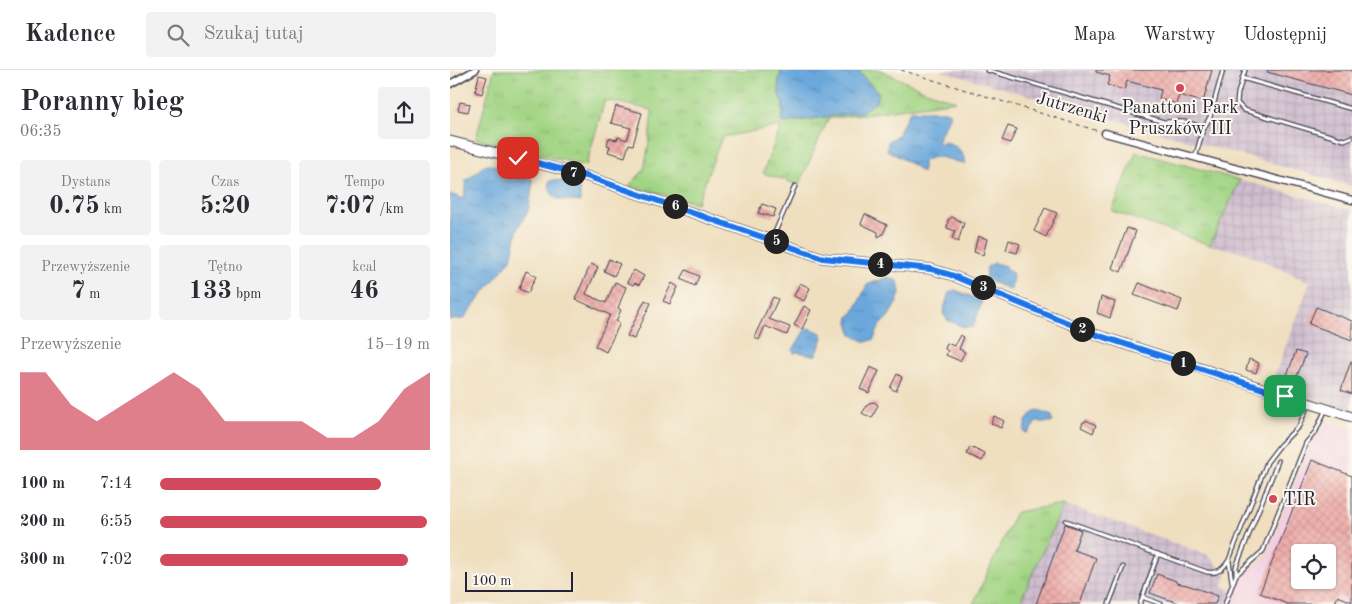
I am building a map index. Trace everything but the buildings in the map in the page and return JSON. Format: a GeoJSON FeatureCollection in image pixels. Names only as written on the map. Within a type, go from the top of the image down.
{"type":"FeatureCollection","features":[{"type":"Feature","properties":{"kind":"street"},"geometry":{"type":"LineString","coordinates":[[450,84],[475,70]]}},
{"type":"Feature","properties":{"kind":"street","name":"Jutrzenki"},"geometry":{"type":"LineString","coordinates":[[1106,133],[1352,200]]}},
{"type":"Feature","properties":{"kind":"street"},"geometry":{"type":"LineString","coordinates":[[450,141],[586,176],[823,258],[931,269],[951,275],[1097,335],[1352,418]]}},
{"type":"Feature","properties":{"kind":"lane"},"geometry":{"type":"LineString","coordinates":[[987,70],[1164,122],[1179,120],[1198,126],[1203,130]]}},
{"type":"Feature","properties":{"kind":"lane"},"geometry":{"type":"LineString","coordinates":[[1195,158],[1203,130],[1210,117],[1223,70]]}},
{"type":"Feature","properties":{"kind":"lane"},"geometry":{"type":"LineString","coordinates":[[1245,70],[1237,103],[1244,110],[1344,140],[1352,137]]}},
{"type":"Feature","properties":{"kind":"lane"},"geometry":{"type":"LineString","coordinates":[[1242,78],[1352,108]]}},
{"type":"Feature","properties":{"kind":"lane"},"geometry":{"type":"LineString","coordinates":[[772,240],[795,186]]}},
{"type":"Feature","properties":{"kind":"lane"},"geometry":{"type":"LineString","coordinates":[[1066,521],[1212,573],[1222,570],[1228,560],[1267,462],[1273,452],[1299,426],[1309,404]]}},
{"type":"Feature","properties":{"kind":"lane"},"geometry":{"type":"LineString","coordinates":[[1225,604],[1236,575],[1263,551],[1306,443],[1316,431],[1325,409]]}},
{"type":"Feature","properties":{"kind":"lane"},"geometry":{"type":"LineString","coordinates":[[1236,575],[1236,566],[1278,461]]}},
{"type":"Feature","properties":{"kind":"lane"},"geometry":{"type":"LineString","coordinates":[[1140,604],[1158,554]]}},
{"type":"Feature","properties":{"kind":"lane"},"geometry":{"type":"LineString","coordinates":[[1228,560],[1232,583]]}},
{"type":"Feature","properties":{"kind":"lane"},"geometry":{"type":"LineString","coordinates":[[1109,604],[1123,567]]}},
{"type":"Feature","properties":{"kind":"lane"},"geometry":{"type":"LineString","coordinates":[[1142,597],[1161,604]]}},
{"type":"Feature","properties":{"kind":"path","name":"Jutrzenki"},"geometry":{"type":"LineString","coordinates":[[900,70],[1106,133]]}},
{"type":"Feature","properties":{"kind":"shaded area"},"geometry":{"type":"Polygon","coordinates":[[[938,70],[1352,70],[1352,186],[938,70]]]}},
{"type":"Feature","properties":{"kind":"shaded area"},"geometry":{"type":"Polygon","coordinates":[[[1240,180],[1352,210],[1352,411],[1271,385],[1310,282],[1246,253],[1210,245],[1240,180]]]}},
{"type":"Feature","properties":{"kind":"shaded area"},"geometry":{"type":"Polygon","coordinates":[[[1327,421],[1352,429],[1352,604],[1230,604],[1240,577],[1265,558],[1311,442],[1327,421]]]}},
{"type":"Feature","properties":{"kind":"shaded area"},"geometry":{"type":"Polygon","coordinates":[[[1064,504],[1208,555],[1226,575],[1222,586],[1235,592],[1231,604],[1019,604],[1064,504]]]}},
{"type":"Feature","properties":{"kind":"green space"},"geometry":{"type":"Polygon","coordinates":[[[494,70],[782,70],[779,78],[779,94],[783,104],[783,123],[861,112],[879,93],[857,70],[880,70],[926,91],[956,101],[828,119],[799,185],[763,173],[781,126],[722,137],[697,203],[629,186],[644,170],[652,110],[605,100],[586,166],[476,139],[494,70]]]}},
{"type":"Feature","properties":{"kind":"green space"},"geometry":{"type":"Polygon","coordinates":[[[1136,152],[1240,180],[1210,245],[1112,211],[1136,152]]]}},
{"type":"Feature","properties":{"kind":"green space"},"geometry":{"type":"Polygon","coordinates":[[[1064,504],[1019,604],[973,604],[1016,512],[1064,504]]]}},
{"type":"Feature","properties":{"kind":"water"},"geometry":{"type":"Polygon","coordinates":[[[782,70],[857,70],[879,94],[875,103],[861,112],[783,123],[783,104],[779,94],[779,78],[782,70]]]}},
{"type":"Feature","properties":{"kind":"water"},"geometry":{"type":"Polygon","coordinates":[[[910,111],[945,111],[951,114],[937,141],[939,144],[944,141],[956,147],[963,155],[965,164],[939,157],[929,159],[923,161],[922,173],[915,166],[887,150],[888,142],[898,134],[910,111]]]}},
{"type":"Feature","properties":{"kind":"water"},"geometry":{"type":"Polygon","coordinates":[[[485,165],[517,170],[533,181],[529,209],[518,228],[511,259],[463,319],[450,320],[450,194],[464,199],[466,181],[485,165]]]}},
{"type":"Feature","properties":{"kind":"water"},"geometry":{"type":"Polygon","coordinates":[[[553,180],[562,181],[580,189],[580,202],[555,197],[550,189],[549,182],[553,180]]]}},
{"type":"Feature","properties":{"kind":"water"},"geometry":{"type":"Polygon","coordinates":[[[994,263],[1005,266],[1013,274],[1011,290],[985,279],[987,267],[994,263]]]}},
{"type":"Feature","properties":{"kind":"water"},"geometry":{"type":"Polygon","coordinates":[[[888,277],[898,281],[900,293],[897,302],[888,317],[880,325],[874,339],[866,342],[852,335],[848,322],[849,316],[854,312],[867,285],[888,277]]]}},
{"type":"Feature","properties":{"kind":"water"},"geometry":{"type":"Polygon","coordinates":[[[955,290],[982,302],[973,327],[964,327],[947,320],[943,313],[949,292],[955,290]]]}},
{"type":"Feature","properties":{"kind":"water"},"geometry":{"type":"Polygon","coordinates":[[[806,328],[821,333],[823,338],[816,355],[794,353],[793,350],[806,328]]]}},
{"type":"Feature","properties":{"kind":"water"},"geometry":{"type":"Polygon","coordinates":[[[1038,411],[1052,416],[1053,422],[1036,422],[1029,432],[1024,432],[1028,418],[1038,411]]]}},
{"type":"Feature","properties":{"kind":"place","name":"Panattoni Park Pruszków III"},"geometry":{"type":"Point","coordinates":[1180,88]}},
{"type":"Feature","properties":{"kind":"place","name":"TIR"},"geometry":{"type":"Point","coordinates":[1273,499]}},
{"type":"Feature","properties":{"kind":"route"},"geometry":{"type":"LineString","coordinates":[[518,158],[586,176],[823,258],[931,269],[951,275],[1097,335],[1285,396]]}}]}
